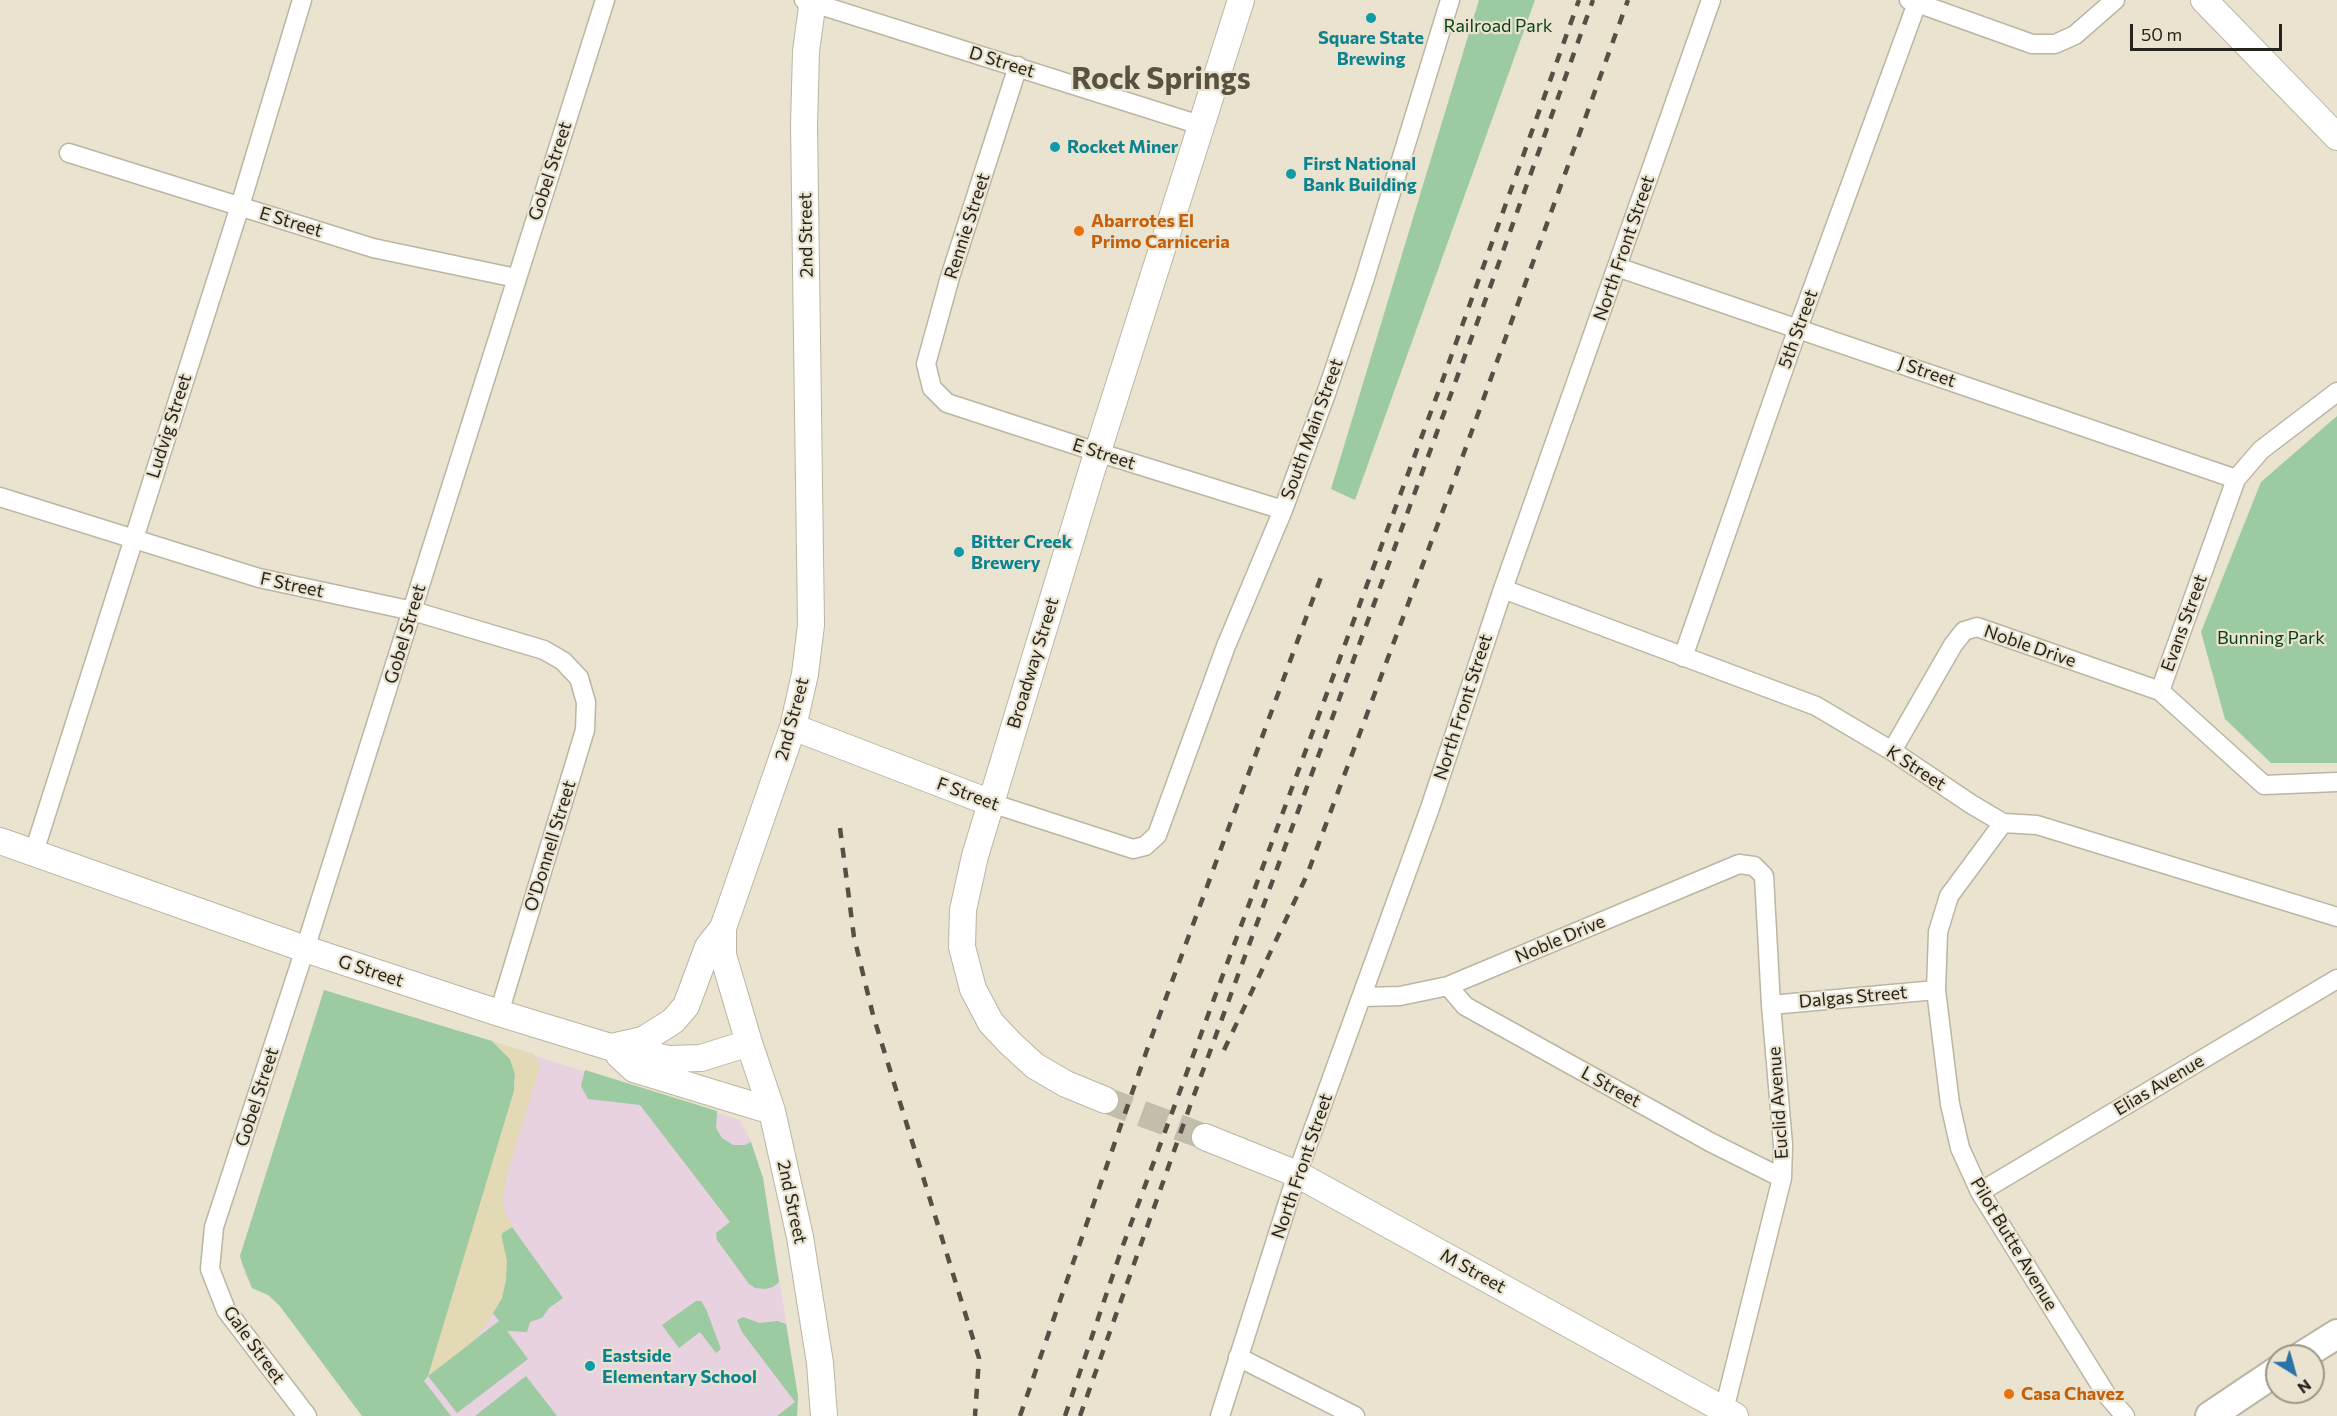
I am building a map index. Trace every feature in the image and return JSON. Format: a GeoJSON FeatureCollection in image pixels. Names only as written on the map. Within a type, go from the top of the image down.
{"type":"FeatureCollection","features":[{"type":"Feature","properties":{"kind":"main road"},"geometry":{"type":"LineString","coordinates":[[2321,1344],[2337,1334]]}},
{"type":"Feature","properties":{"kind":"main road"},"geometry":{"type":"LineString","coordinates":[[2210,1416],[2265,1379]]}},
{"type":"Feature","properties":{"kind":"street","name":"Ludvig Street"},"geometry":{"type":"LineString","coordinates":[[34,852],[240,206],[303,0]]}},
{"type":"Feature","properties":{"kind":"street","name":"Gobel Street"},"geometry":{"type":"LineString","coordinates":[[210,1269],[214,1227],[413,611],[605,0]]}},
{"type":"Feature","properties":{"kind":"street","name":"Broadway Street"},"geometry":{"type":"LineString","coordinates":[[1105,1100],[1066,1084],[1035,1066],[991,1023],[973,989],[962,947],[963,910],[975,856],[1097,452],[1241,0]]}},
{"type":"Feature","properties":{"kind":"street","name":"South Main Street"},"geometry":{"type":"LineString","coordinates":[[1145,846],[1157,835],[1226,646],[1283,510],[1327,391],[1364,281],[1450,0]]}},
{"type":"Feature","properties":{"kind":"street","name":"North Front Street"},"geometry":{"type":"LineString","coordinates":[[1221,1416],[1297,1174],[1430,808],[1503,589],[1711,0]]}},
{"type":"Feature","properties":{"kind":"street"},"geometry":{"type":"LineString","coordinates":[[1913,1],[2032,44],[2055,44],[2075,35],[2115,0]]}},
{"type":"Feature","properties":{"kind":"street"},"geometry":{"type":"LineString","coordinates":[[2204,0],[2337,137]]}},
{"type":"Feature","properties":{"kind":"street","name":"D Street"},"geometry":{"type":"LineString","coordinates":[[810,1],[1200,125]]}},
{"type":"Feature","properties":{"kind":"street","name":"2nd Street"},"geometry":{"type":"LineString","coordinates":[[810,1],[804,125],[811,625],[805,674],[793,728],[723,928],[723,955],[772,1112],[800,1237],[820,1363],[824,1416]]}},
{"type":"Feature","properties":{"kind":"street","name":"5th Street"},"geometry":{"type":"LineString","coordinates":[[1683,657],[1913,1]]}},
{"type":"Feature","properties":{"kind":"street","name":"Rennie Street"},"geometry":{"type":"LineString","coordinates":[[932,388],[926,364],[950,277],[1018,66]]}},
{"type":"Feature","properties":{"kind":"street","name":"E Street"},"geometry":{"type":"LineString","coordinates":[[69,153],[373,248],[516,278]]}},
{"type":"Feature","properties":{"kind":"street","name":"J Street"},"geometry":{"type":"LineString","coordinates":[[1617,267],[2236,479]]}},
{"type":"Feature","properties":{"kind":"street","name":"E Street"},"geometry":{"type":"LineString","coordinates":[[932,388],[947,403],[1283,510]]}},
{"type":"Feature","properties":{"kind":"street","name":"Evans Street"},"geometry":{"type":"LineString","coordinates":[[2337,392],[2261,450],[2236,479],[2160,691],[2264,785],[2337,782]]}},
{"type":"Feature","properties":{"kind":"street","name":"F Street"},"geometry":{"type":"LineString","coordinates":[[0,497],[259,578],[413,611],[544,650],[563,661],[579,678]]}},
{"type":"Feature","properties":{"kind":"street","name":"K Street"},"geometry":{"type":"LineString","coordinates":[[1503,589],[1816,706],[1892,751],[2003,823],[2037,825],[2337,918]]}},
{"type":"Feature","properties":{"kind":"street","name":"Noble Drive"},"geometry":{"type":"LineString","coordinates":[[1892,751],[1953,645],[1964,631],[1977,627],[2160,691]]}},
{"type":"Feature","properties":{"kind":"street","name":"O'Donnell Street"},"geometry":{"type":"LineString","coordinates":[[499,1013],[585,730],[586,702],[579,678]]}},
{"type":"Feature","properties":{"kind":"street","name":"F Street"},"geometry":{"type":"LineString","coordinates":[[793,728],[991,803],[1133,849],[1145,846]]}},
{"type":"Feature","properties":{"kind":"street","name":"Pilot Butte Avenue"},"geometry":{"type":"LineString","coordinates":[[2003,823],[1949,896],[1938,932],[1936,990],[1950,1104],[1960,1148],[1980,1192],[2106,1394],[2125,1416]]}},
{"type":"Feature","properties":{"kind":"street","name":"G Street"},"geometry":{"type":"LineString","coordinates":[[0,841],[305,949],[610,1047],[669,1059],[680,1059],[701,1058],[749,1042]]}},
{"type":"Feature","properties":{"kind":"street","name":"Noble Drive"},"geometry":{"type":"LineString","coordinates":[[1362,997],[1400,996],[1448,986],[1739,864],[1754,866]]}},
{"type":"Feature","properties":{"kind":"street","name":"Euclid Avenue"},"geometry":{"type":"LineString","coordinates":[[1730,1413],[1782,1178],[1783,1145],[1771,1005],[1764,876],[1754,866]]}},
{"type":"Feature","properties":{"kind":"street"},"geometry":{"type":"LineString","coordinates":[[610,1047],[643,1040],[673,1021],[686,1006],[708,947],[723,928]]}},
{"type":"Feature","properties":{"kind":"street","name":"Elias Avenue"},"geometry":{"type":"LineString","coordinates":[[1980,1192],[2337,979]]}},
{"type":"Feature","properties":{"kind":"street","name":"L Street"},"geometry":{"type":"LineString","coordinates":[[1448,986],[1465,1006],[1710,1142],[1782,1178]]}},
{"type":"Feature","properties":{"kind":"street","name":"Dalgas Street"},"geometry":{"type":"LineString","coordinates":[[1771,1005],[1936,990]]}},
{"type":"Feature","properties":{"kind":"street"},"geometry":{"type":"LineString","coordinates":[[610,1047],[634,1068],[772,1112]]}},
{"type":"Feature","properties":{"kind":"street","name":"M Street"},"geometry":{"type":"LineString","coordinates":[[1205,1137],[1297,1174],[1730,1413]]}},
{"type":"Feature","properties":{"kind":"street","name":"Gale Street"},"geometry":{"type":"LineString","coordinates":[[210,1269],[226,1310],[307,1416]]}},
{"type":"Feature","properties":{"kind":"street"},"geometry":{"type":"LineString","coordinates":[[1238,1356],[1355,1416]]}},
{"type":"Feature","properties":{"kind":"shaded area"},"geometry":{"type":"Polygon","coordinates":[[[324,990],[740,1120],[751,1142],[763,1178],[798,1396],[797,1416],[362,1416],[279,1305],[268,1295],[252,1288],[245,1275],[240,1256],[324,990]]]}},
{"type":"Feature","properties":{"kind":"green space","name":"Railroad Park"},"geometry":{"type":"Polygon","coordinates":[[[1479,0],[1535,0],[1355,500],[1331,489],[1479,0]]]}},
{"type":"Feature","properties":{"kind":"green space","name":"Bunning Park"},"geometry":{"type":"Polygon","coordinates":[[[2337,416],[2337,763],[2271,763],[2225,719],[2201,632],[2261,482],[2337,416]]]}},
{"type":"Feature","properties":{"kind":"green space"},"geometry":{"type":"Polygon","coordinates":[[[324,990],[492,1041],[510,1059],[515,1074],[514,1091],[429,1375],[499,1321],[493,1313],[502,1298],[501,1237],[503,1232],[512,1227],[563,1298],[549,1308],[542,1318],[530,1322],[527,1332],[507,1331],[528,1359],[457,1413],[428,1376],[424,1381],[451,1416],[362,1416],[279,1305],[268,1295],[252,1288],[242,1263],[240,1256],[324,990]]]}},
{"type":"Feature","properties":{"kind":"green space"},"geometry":{"type":"Polygon","coordinates":[[[585,1070],[717,1111],[716,1128],[722,1138],[733,1145],[745,1145],[751,1142],[763,1178],[779,1282],[765,1289],[755,1288],[749,1284],[717,1240],[716,1233],[730,1222],[640,1105],[588,1099],[581,1086],[585,1070]]]}},
{"type":"Feature","properties":{"kind":"green space"},"geometry":{"type":"Polygon","coordinates":[[[696,1301],[701,1301],[706,1309],[721,1349],[716,1353],[700,1332],[679,1348],[662,1325],[696,1301]]]}},
{"type":"Feature","properties":{"kind":"green space"},"geometry":{"type":"Polygon","coordinates":[[[743,1317],[760,1323],[777,1321],[786,1324],[798,1396],[797,1416],[777,1416],[795,1402],[742,1332],[737,1320],[743,1317]]]}},
{"type":"Feature","properties":{"kind":"green space"},"geometry":{"type":"Polygon","coordinates":[[[526,1376],[557,1416],[475,1416],[526,1376]]]}},
{"type":"Feature","properties":{"kind":"sand"},"geometry":{"type":"Polygon","coordinates":[[[492,1041],[534,1054],[540,1067],[507,1174],[503,1205],[512,1227],[501,1234],[507,1261],[506,1280],[502,1298],[484,1328],[472,1342],[428,1376],[514,1091],[515,1074],[510,1059],[492,1041]]]}},
{"type":"Feature","properties":{"kind":"tunnel"},"geometry":{"type":"LineString","coordinates":[[1105,1100],[1205,1137]]}},
{"type":"Feature","properties":{"kind":"railway"},"geometry":{"type":"LineString","coordinates":[[1065,1416],[1122,1248],[1443,379],[1579,0]]}},
{"type":"Feature","properties":{"kind":"railway"},"geometry":{"type":"LineString","coordinates":[[1080,1416],[1190,1106],[1593,0]]}},
{"type":"Feature","properties":{"kind":"railway"},"geometry":{"type":"LineString","coordinates":[[1224,1050],[1307,875],[1445,505],[1628,0]]}},
{"type":"Feature","properties":{"kind":"railway"},"geometry":{"type":"LineString","coordinates":[[1020,1416],[1149,1044],[1324,569]]}},
{"type":"Feature","properties":{"kind":"railway"},"geometry":{"type":"LineString","coordinates":[[840,828],[854,937],[873,1015],[979,1358],[975,1416]]}},
{"type":"Feature","properties":{"kind":"place","name":"Square State Brewing"},"geometry":{"type":"Point","coordinates":[1371,18]}},
{"type":"Feature","properties":{"kind":"place","name":"Rocket Miner"},"geometry":{"type":"Point","coordinates":[1055,147]}},
{"type":"Feature","properties":{"kind":"place","name":"First National Bank Building"},"geometry":{"type":"Point","coordinates":[1291,174]}},
{"type":"Feature","properties":{"kind":"place","name":"Abarrotes El Primo Carniceria"},"geometry":{"type":"Point","coordinates":[1079,231]}},
{"type":"Feature","properties":{"kind":"place","name":"Bitter Creek Brewery"},"geometry":{"type":"Point","coordinates":[959,552]}},
{"type":"Feature","properties":{"kind":"place","name":"Eastside Elementary School"},"geometry":{"type":"Point","coordinates":[590,1366]}},
{"type":"Feature","properties":{"kind":"place","name":"Casa Chavez"},"geometry":{"type":"Point","coordinates":[2009,1394]}},
{"type":"Feature","properties":{"kind":"district","name":"Rock Springs"},"geometry":{"type":"Point","coordinates":[1161,79]}}]}
